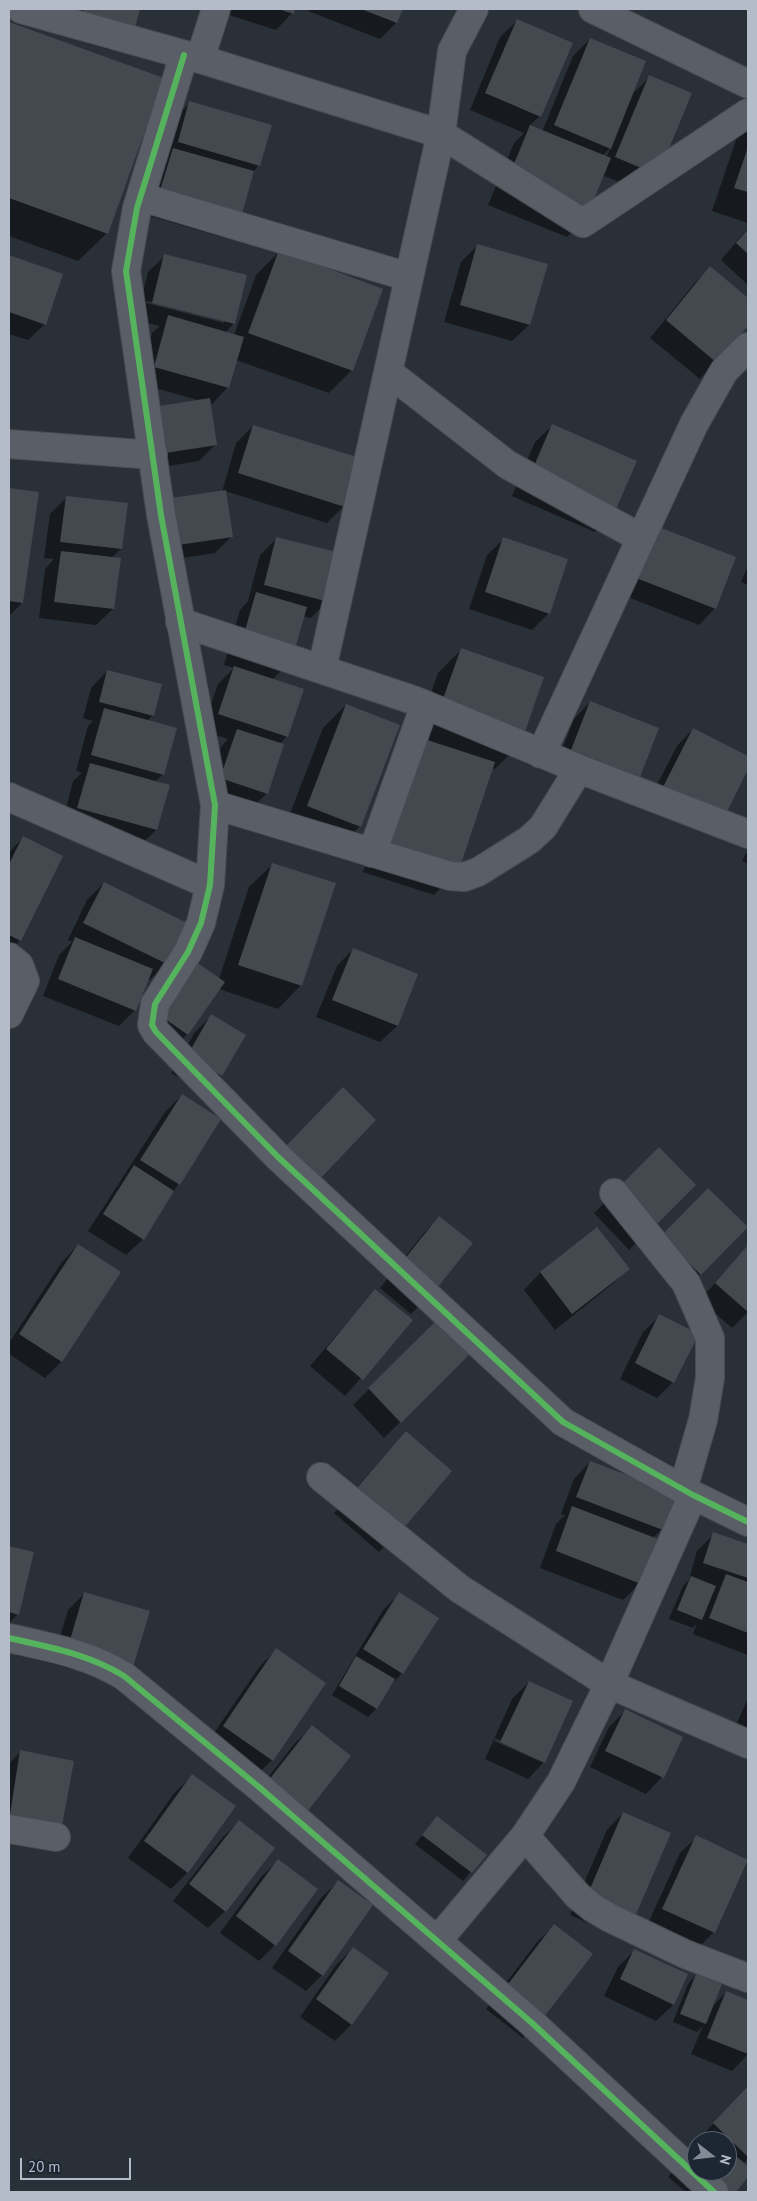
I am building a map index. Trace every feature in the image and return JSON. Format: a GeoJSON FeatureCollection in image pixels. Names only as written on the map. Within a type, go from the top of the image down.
{"type":"FeatureCollection","features":[{"type":"Feature","properties":{"kind":"street"},"geometry":{"type":"LineString","coordinates":[[21,9],[192,57],[441,134],[583,223],[748,113]]}},
{"type":"Feature","properties":{"kind":"street"},"geometry":{"type":"LineString","coordinates":[[216,9],[192,57],[141,197],[126,271],[161,515],[214,805],[210,886],[201,923],[188,952],[152,1011],[152,1025],[156,1032],[278,1157],[563,1422],[688,1492],[748,1522]]}},
{"type":"Feature","properties":{"kind":"street"},"geometry":{"type":"LineString","coordinates":[[322,669],[441,134],[452,51],[474,9]]}},
{"type":"Feature","properties":{"kind":"street"},"geometry":{"type":"LineString","coordinates":[[593,9],[748,84]]}},
{"type":"Feature","properties":{"kind":"street"},"geometry":{"type":"LineString","coordinates":[[141,197],[409,277]]}},
{"type":"Feature","properties":{"kind":"street"},"geometry":{"type":"LineString","coordinates":[[541,754],[694,424],[724,371],[748,347]]}},
{"type":"Feature","properties":{"kind":"street"},"geometry":{"type":"LineString","coordinates":[[388,372],[508,465],[641,538]]}},
{"type":"Feature","properties":{"kind":"street"},"geometry":{"type":"LineString","coordinates":[[9,444],[153,455]]}},
{"type":"Feature","properties":{"kind":"street"},"geometry":{"type":"LineString","coordinates":[[180,622],[425,705],[541,754],[748,834]]}},
{"type":"Feature","properties":{"kind":"street"},"geometry":{"type":"LineString","coordinates":[[372,853],[425,705]]}},
{"type":"Feature","properties":{"kind":"street"},"geometry":{"type":"LineString","coordinates":[[214,805],[450,876],[464,877],[478,872],[529,840],[536,833],[579,769]]}},
{"type":"Feature","properties":{"kind":"street"},"geometry":{"type":"LineString","coordinates":[[9,797],[210,886]]}},
{"type":"Feature","properties":{"kind":"street"},"geometry":{"type":"LineString","coordinates":[[9,957],[19,965],[25,981],[9,1014]]}},
{"type":"Feature","properties":{"kind":"street"},"geometry":{"type":"LineString","coordinates":[[437,1941],[524,1836],[561,1782],[609,1684],[688,1492],[710,1378],[710,1338],[686,1283],[614,1193]]}},
{"type":"Feature","properties":{"kind":"street"},"geometry":{"type":"LineString","coordinates":[[321,1478],[460,1589],[609,1684],[748,1744]]}},
{"type":"Feature","properties":{"kind":"street"},"geometry":{"type":"LineString","coordinates":[[9,1638],[72,1652],[103,1663],[124,1676],[259,1787],[532,2023],[714,2192]]}},
{"type":"Feature","properties":{"kind":"street"},"geometry":{"type":"LineString","coordinates":[[9,1829],[56,1837]]}},
{"type":"Feature","properties":{"kind":"street"},"geometry":{"type":"LineString","coordinates":[[524,1836],[578,1896],[593,1908],[685,1954],[748,1978]]}},
{"type":"Feature","properties":{"kind":"building"},"geometry":{"type":"Polygon","coordinates":[[[84,9],[140,9],[135,28],[83,12],[84,9]]]}},
{"type":"Feature","properties":{"kind":"building"},"geometry":{"type":"Polygon","coordinates":[[[278,9],[295,9],[294,14],[278,9]]]}},
{"type":"Feature","properties":{"kind":"building"},"geometry":{"type":"Polygon","coordinates":[[[361,9],[403,9],[397,23],[361,9]]]}},
{"type":"Feature","properties":{"kind":"building"},"geometry":{"type":"Polygon","coordinates":[[[517,19],[573,43],[541,117],[485,93],[517,19]]]}},
{"type":"Feature","properties":{"kind":"building"},"geometry":{"type":"Polygon","coordinates":[[[9,22],[164,78],[108,234],[9,198],[9,22]]]}},
{"type":"Feature","properties":{"kind":"building"},"geometry":{"type":"Polygon","coordinates":[[[590,38],[646,61],[611,149],[554,125],[590,38]]]}},
{"type":"Feature","properties":{"kind":"building"},"geometry":{"type":"Polygon","coordinates":[[[649,75],[692,93],[658,175],[615,157],[649,75]]]}},
{"type":"Feature","properties":{"kind":"building"},"geometry":{"type":"Polygon","coordinates":[[[189,101],[272,125],[260,166],[178,142],[189,101]]]}},
{"type":"Feature","properties":{"kind":"building"},"geometry":{"type":"Polygon","coordinates":[[[530,125],[611,158],[585,221],[504,188],[530,125]]]}},
{"type":"Feature","properties":{"kind":"building"},"geometry":{"type":"Polygon","coordinates":[[[748,147],[748,192],[734,188],[748,147]]]}},
{"type":"Feature","properties":{"kind":"building"},"geometry":{"type":"Polygon","coordinates":[[[173,148],[254,171],[240,221],[158,197],[173,148]]]}},
{"type":"Feature","properties":{"kind":"building"},"geometry":{"type":"Polygon","coordinates":[[[748,229],[748,254],[736,243],[748,229]]]}},
{"type":"Feature","properties":{"kind":"building"},"geometry":{"type":"Polygon","coordinates":[[[477,244],[548,264],[530,325],[460,305],[477,244]]]}},
{"type":"Feature","properties":{"kind":"building"},"geometry":{"type":"Polygon","coordinates":[[[279,250],[383,289],[353,371],[248,333],[279,250]]]}},
{"type":"Feature","properties":{"kind":"building"},"geometry":{"type":"Polygon","coordinates":[[[164,254],[247,275],[235,324],[152,303],[164,254]]]}},
{"type":"Feature","properties":{"kind":"building"},"geometry":{"type":"Polygon","coordinates":[[[9,255],[63,274],[46,325],[9,312],[9,255]]]}},
{"type":"Feature","properties":{"kind":"building"},"geometry":{"type":"Polygon","coordinates":[[[710,266],[748,298],[748,326],[717,363],[666,320],[710,266]]]}},
{"type":"Feature","properties":{"kind":"building"},"geometry":{"type":"Polygon","coordinates":[[[168,315],[244,337],[229,388],[154,367],[168,315]]]}},
{"type":"Feature","properties":{"kind":"building"},"geometry":{"type":"Polygon","coordinates":[[[210,398],[217,445],[159,454],[153,407],[210,398]]]}},
{"type":"Feature","properties":{"kind":"building"},"geometry":{"type":"Polygon","coordinates":[[[552,424],[637,461],[613,516],[528,480],[552,424]]]}},
{"type":"Feature","properties":{"kind":"building"},"geometry":{"type":"Polygon","coordinates":[[[253,425],[360,458],[345,507],[238,473],[253,425]]]}},
{"type":"Feature","properties":{"kind":"building"},"geometry":{"type":"Polygon","coordinates":[[[9,488],[39,492],[23,603],[9,601],[9,488]]]}},
{"type":"Feature","properties":{"kind":"building"},"geometry":{"type":"Polygon","coordinates":[[[226,490],[233,537],[178,545],[171,498],[226,490]]]}},
{"type":"Feature","properties":{"kind":"building"},"geometry":{"type":"Polygon","coordinates":[[[66,496],[128,503],[122,549],[60,542],[66,496]]]}},
{"type":"Feature","properties":{"kind":"building"},"geometry":{"type":"Polygon","coordinates":[[[651,524],[736,557],[716,609],[631,576],[651,524]]]}},
{"type":"Feature","properties":{"kind":"building"},"geometry":{"type":"Polygon","coordinates":[[[276,537],[341,553],[329,602],[264,585],[276,537]]]}},
{"type":"Feature","properties":{"kind":"building"},"geometry":{"type":"Polygon","coordinates":[[[503,537],[568,559],[550,614],[485,592],[503,537]]]}},
{"type":"Feature","properties":{"kind":"building"},"geometry":{"type":"Polygon","coordinates":[[[61,551],[121,558],[114,609],[54,602],[61,551]]]}},
{"type":"Feature","properties":{"kind":"building"},"geometry":{"type":"Polygon","coordinates":[[[256,592],[307,607],[291,663],[240,648],[256,592]]]}},
{"type":"Feature","properties":{"kind":"building"},"geometry":{"type":"Polygon","coordinates":[[[461,648],[544,677],[520,746],[437,716],[461,648]]]}},
{"type":"Feature","properties":{"kind":"building"},"geometry":{"type":"Polygon","coordinates":[[[234,666],[304,689],[288,737],[218,714],[234,666]]]}},
{"type":"Feature","properties":{"kind":"building"},"geometry":{"type":"Polygon","coordinates":[[[107,670],[162,684],[154,716],[99,702],[107,670]]]}},
{"type":"Feature","properties":{"kind":"building"},"geometry":{"type":"Polygon","coordinates":[[[590,701],[659,728],[640,777],[571,750],[590,701]]]}},
{"type":"Feature","properties":{"kind":"building"},"geometry":{"type":"Polygon","coordinates":[[[346,704],[400,725],[361,827],[307,806],[346,704]]]}},
{"type":"Feature","properties":{"kind":"building"},"geometry":{"type":"Polygon","coordinates":[[[104,708],[177,728],[164,775],[91,755],[104,708]]]}},
{"type":"Feature","properties":{"kind":"building"},"geometry":{"type":"Polygon","coordinates":[[[693,728],[748,756],[748,769],[724,818],[663,787],[693,728]]]}},
{"type":"Feature","properties":{"kind":"building"},"geometry":{"type":"Polygon","coordinates":[[[237,729],[284,744],[268,794],[220,778],[237,729]]]}},
{"type":"Feature","properties":{"kind":"building"},"geometry":{"type":"Polygon","coordinates":[[[421,738],[495,762],[458,873],[385,849],[421,738]]]}},
{"type":"Feature","properties":{"kind":"building"},"geometry":{"type":"Polygon","coordinates":[[[90,763],[170,785],[157,830],[77,808],[90,763]]]}},
{"type":"Feature","properties":{"kind":"building"},"geometry":{"type":"Polygon","coordinates":[[[23,836],[63,856],[21,941],[9,935],[9,864],[23,836]]]}},
{"type":"Feature","properties":{"kind":"building"},"geometry":{"type":"Polygon","coordinates":[[[272,863],[336,883],[302,986],[238,965],[272,863]]]}},
{"type":"Feature","properties":{"kind":"building"},"geometry":{"type":"Polygon","coordinates":[[[104,882],[187,923],[167,964],[83,923],[104,882]]]}},
{"type":"Feature","properties":{"kind":"building"},"geometry":{"type":"Polygon","coordinates":[[[75,937],[153,969],[136,1011],[58,979],[75,937]]]}},
{"type":"Feature","properties":{"kind":"building"},"geometry":{"type":"Polygon","coordinates":[[[353,948],[418,974],[398,1026],[332,1000],[353,948]]]}},
{"type":"Feature","properties":{"kind":"building"},"geometry":{"type":"Polygon","coordinates":[[[195,961],[225,982],[188,1035],[158,1014],[195,961]]]}},
{"type":"Feature","properties":{"kind":"building"},"geometry":{"type":"Polygon","coordinates":[[[211,1014],[246,1035],[222,1076],[187,1056],[211,1014]]]}},
{"type":"Feature","properties":{"kind":"building"},"geometry":{"type":"Polygon","coordinates":[[[343,1087],[376,1120],[319,1180],[285,1147],[343,1087]]]}},
{"type":"Feature","properties":{"kind":"building"},"geometry":{"type":"Polygon","coordinates":[[[182,1094],[221,1119],[180,1185],[140,1160],[182,1094]]]}},
{"type":"Feature","properties":{"kind":"building"},"geometry":{"type":"Polygon","coordinates":[[[659,1147],[696,1185],[647,1234],[610,1196],[659,1147]]]}},
{"type":"Feature","properties":{"kind":"building"},"geometry":{"type":"Polygon","coordinates":[[[134,1165],[174,1191],[144,1240],[103,1214],[134,1165]]]}},
{"type":"Feature","properties":{"kind":"building"},"geometry":{"type":"Polygon","coordinates":[[[708,1188],[748,1227],[701,1275],[661,1236],[708,1188]]]}},
{"type":"Feature","properties":{"kind":"building"},"geometry":{"type":"Polygon","coordinates":[[[439,1216],[473,1243],[429,1298],[395,1271],[439,1216]]]}},
{"type":"Feature","properties":{"kind":"building"},"geometry":{"type":"Polygon","coordinates":[[[597,1227],[630,1269],[572,1314],[540,1272],[597,1227]]]}},
{"type":"Feature","properties":{"kind":"building"},"geometry":{"type":"Polygon","coordinates":[[[78,1244],[121,1272],[62,1362],[19,1334],[78,1244]]]}},
{"type":"Feature","properties":{"kind":"building"},"geometry":{"type":"Polygon","coordinates":[[[748,1245],[748,1312],[715,1283],[748,1245]]]}},
{"type":"Feature","properties":{"kind":"building"},"geometry":{"type":"Polygon","coordinates":[[[375,1289],[413,1320],[363,1380],[326,1349],[375,1289]]]}},
{"type":"Feature","properties":{"kind":"building"},"geometry":{"type":"Polygon","coordinates":[[[659,1314],[699,1334],[674,1383],[635,1363],[659,1314]]]}},
{"type":"Feature","properties":{"kind":"building"},"geometry":{"type":"Polygon","coordinates":[[[440,1317],[473,1351],[401,1423],[368,1388],[440,1317]]]}},
{"type":"Feature","properties":{"kind":"building"},"geometry":{"type":"Polygon","coordinates":[[[406,1431],[452,1471],[397,1536],[350,1496],[406,1431]]]}},
{"type":"Feature","properties":{"kind":"building"},"geometry":{"type":"Polygon","coordinates":[[[590,1461],[677,1494],[663,1530],[576,1497],[590,1461]]]}},
{"type":"Feature","properties":{"kind":"building"},"geometry":{"type":"Polygon","coordinates":[[[572,1506],[658,1539],[641,1584],[556,1551],[572,1506]]]}},
{"type":"Feature","properties":{"kind":"building"},"geometry":{"type":"Polygon","coordinates":[[[713,1532],[748,1544],[748,1578],[703,1563],[713,1532]]]}},
{"type":"Feature","properties":{"kind":"building"},"geometry":{"type":"Polygon","coordinates":[[[9,1546],[34,1552],[19,1615],[9,1612],[9,1546]]]}},
{"type":"Feature","properties":{"kind":"building"},"geometry":{"type":"Polygon","coordinates":[[[726,1574],[748,1582],[748,1633],[709,1618],[726,1574]]]}},
{"type":"Feature","properties":{"kind":"building"},"geometry":{"type":"Polygon","coordinates":[[[691,1576],[716,1586],[702,1620],[677,1610],[691,1576]]]}},
{"type":"Feature","properties":{"kind":"building"},"geometry":{"type":"Polygon","coordinates":[[[84,1592],[150,1611],[133,1667],[68,1647],[84,1592]]]}},
{"type":"Feature","properties":{"kind":"building"},"geometry":{"type":"Polygon","coordinates":[[[399,1592],[439,1618],[403,1674],[363,1649],[399,1592]]]}},
{"type":"Feature","properties":{"kind":"building"},"geometry":{"type":"Polygon","coordinates":[[[276,1648],[326,1683],[273,1761],[223,1726],[276,1648]]]}},
{"type":"Feature","properties":{"kind":"building"},"geometry":{"type":"Polygon","coordinates":[[[356,1656],[395,1679],[377,1709],[339,1686],[356,1656]]]}},
{"type":"Feature","properties":{"kind":"building"},"geometry":{"type":"Polygon","coordinates":[[[529,1681],[573,1701],[545,1763],[500,1742],[529,1681]]]}},
{"type":"Feature","properties":{"kind":"building"},"geometry":{"type":"Polygon","coordinates":[[[625,1709],[683,1737],[664,1778],[605,1751],[625,1709]]]}},
{"type":"Feature","properties":{"kind":"building"},"geometry":{"type":"Polygon","coordinates":[[[312,1725],[351,1756],[307,1812],[268,1781],[312,1725]]]}},
{"type":"Feature","properties":{"kind":"building"},"geometry":{"type":"Polygon","coordinates":[[[20,1750],[74,1761],[61,1831],[9,1821],[20,1750]]]}},
{"type":"Feature","properties":{"kind":"building"},"geometry":{"type":"Polygon","coordinates":[[[192,1774],[236,1806],[188,1873],[144,1841],[192,1774]]]}},
{"type":"Feature","properties":{"kind":"building"},"geometry":{"type":"Polygon","coordinates":[[[623,1812],[671,1833],[634,1919],[586,1898],[623,1812]]]}},
{"type":"Feature","properties":{"kind":"building"},"geometry":{"type":"Polygon","coordinates":[[[437,1816],[487,1855],[472,1873],[422,1835],[437,1816]]]}},
{"type":"Feature","properties":{"kind":"building"},"geometry":{"type":"Polygon","coordinates":[[[239,1820],[275,1848],[226,1912],[189,1884],[239,1820]]]}},
{"type":"Feature","properties":{"kind":"building"},"geometry":{"type":"Polygon","coordinates":[[[696,1835],[748,1860],[715,1933],[662,1909],[696,1835]]]}},
{"type":"Feature","properties":{"kind":"building"},"geometry":{"type":"Polygon","coordinates":[[[278,1859],[318,1889],[276,1946],[236,1916],[278,1859]]]}},
{"type":"Feature","properties":{"kind":"building"},"geometry":{"type":"Polygon","coordinates":[[[338,1880],[373,1905],[323,1976],[288,1951],[338,1880]]]}},
{"type":"Feature","properties":{"kind":"building"},"geometry":{"type":"Polygon","coordinates":[[[554,1924],[593,1954],[540,2022],[502,1992],[554,1924]]]}},
{"type":"Feature","properties":{"kind":"building"},"geometry":{"type":"Polygon","coordinates":[[[353,1947],[389,1973],[352,2025],[316,1999],[353,1947]]]}},
{"type":"Feature","properties":{"kind":"building"},"geometry":{"type":"Polygon","coordinates":[[[634,1949],[688,1974],[674,2005],[620,1979],[634,1949]]]}},
{"type":"Feature","properties":{"kind":"building"},"geometry":{"type":"Polygon","coordinates":[[[696,1974],[722,1984],[706,2024],[680,2014],[696,1974]]]}},
{"type":"Feature","properties":{"kind":"building"},"geometry":{"type":"Polygon","coordinates":[[[726,1991],[748,2000],[748,2054],[707,2038],[726,1991]]]}},
{"type":"Feature","properties":{"kind":"building"},"geometry":{"type":"Polygon","coordinates":[[[748,2086],[748,2157],[737,2146],[737,2131],[721,2131],[713,2123],[748,2086]]]}},
{"type":"Feature","properties":{"kind":"building"},"geometry":{"type":"Polygon","coordinates":[[[687,2155],[687,2163],[683,2160],[687,2155]]]}},
{"type":"Feature","properties":{"kind":"building"},"geometry":{"type":"Polygon","coordinates":[[[737,2157],[748,2166],[748,2177],[736,2192],[722,2192],[709,2181],[737,2181],[737,2157]]]}},
{"type":"Feature","properties":{"kind":"cycle path"},"geometry":{"type":"LineString","coordinates":[[184,55],[137,208],[126,271],[161,515],[215,805],[210,885],[201,923],[188,952],[155,1004],[152,1025],[156,1032],[278,1157],[563,1422],[693,1495],[748,1522]]}},
{"type":"Feature","properties":{"kind":"cycle path"},"geometry":{"type":"LineString","coordinates":[[9,1638],[82,1657],[110,1668],[124,1676],[259,1787],[532,2023],[714,2192]]}}]}
